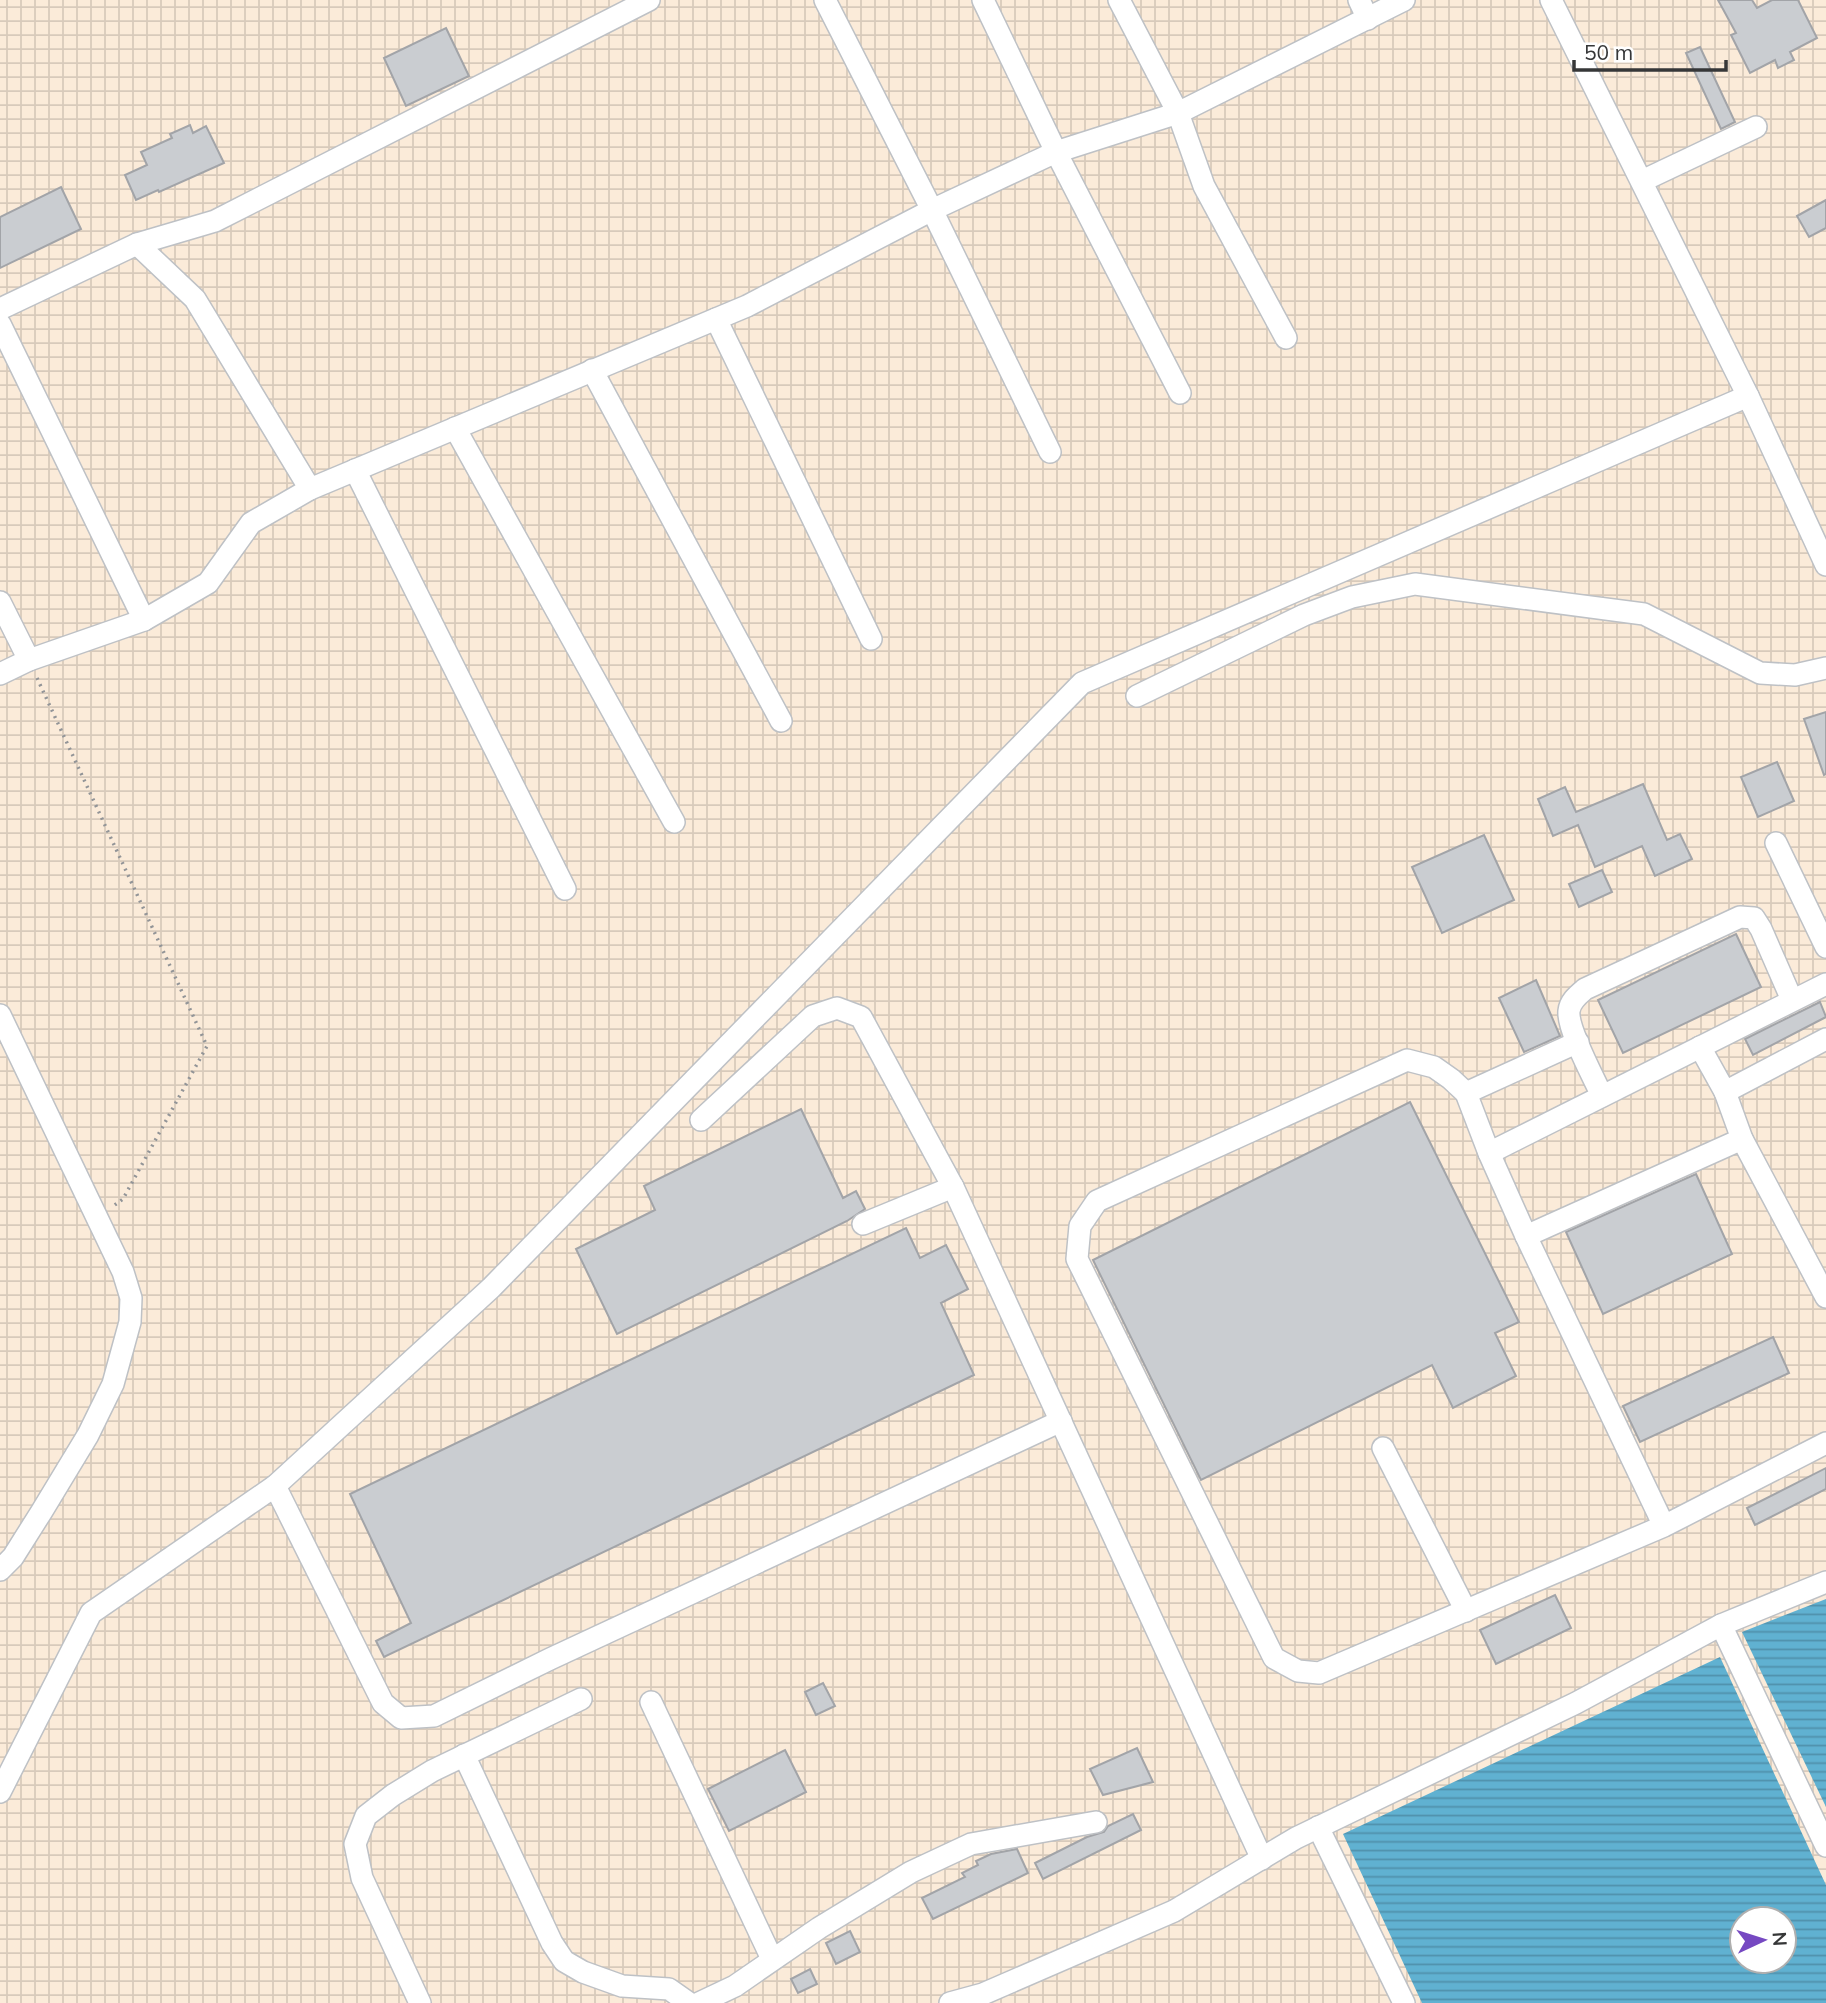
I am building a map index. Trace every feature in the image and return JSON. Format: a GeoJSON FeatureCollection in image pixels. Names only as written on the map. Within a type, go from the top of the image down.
{"type":"FeatureCollection","features":[{"type":"Feature","properties":{"kind":"street"},"geometry":{"type":"LineString","coordinates":[[0,309],[137,244],[215,221],[649,0]]}},
{"type":"Feature","properties":{"kind":"street"},"geometry":{"type":"LineString","coordinates":[[825,0],[932,210],[1050,452]]}},
{"type":"Feature","properties":{"kind":"street"},"geometry":{"type":"LineString","coordinates":[[983,0],[1056,152],[1180,393]]}},
{"type":"Feature","properties":{"kind":"street"},"geometry":{"type":"LineString","coordinates":[[1119,0],[1178,113],[1204,186],[1286,338]]}},
{"type":"Feature","properties":{"kind":"street"},"geometry":{"type":"LineString","coordinates":[[0,674],[29,660],[144,620],[208,583],[251,523],[310,489],[747,306],[932,210],[1056,152],[1178,113],[1363,10],[1404,0]]}},
{"type":"Feature","properties":{"kind":"street"},"geometry":{"type":"LineString","coordinates":[[1558,2],[1748,396],[1826,565]]}},
{"type":"Feature","properties":{"kind":"street"},"geometry":{"type":"LineString","coordinates":[[1642,181],[1756,127]]}},
{"type":"Feature","properties":{"kind":"street"},"geometry":{"type":"LineString","coordinates":[[137,244],[195,299],[310,489]]}},
{"type":"Feature","properties":{"kind":"street"},"geometry":{"type":"LineString","coordinates":[[716,319],[871,639]]}},
{"type":"Feature","properties":{"kind":"street"},"geometry":{"type":"LineString","coordinates":[[0,324],[144,620]]}},
{"type":"Feature","properties":{"kind":"street"},"geometry":{"type":"LineString","coordinates":[[592,370],[781,721]]}},
{"type":"Feature","properties":{"kind":"street"},"geometry":{"type":"LineString","coordinates":[[0,1792],[91,1613],[275,1486],[491,1288],[1082,683],[1748,396]]}},
{"type":"Feature","properties":{"kind":"street"},"geometry":{"type":"LineString","coordinates":[[455,428],[674,822]]}},
{"type":"Feature","properties":{"kind":"street"},"geometry":{"type":"LineString","coordinates":[[355,470],[565,889]]}},
{"type":"Feature","properties":{"kind":"street"},"geometry":{"type":"LineString","coordinates":[[1137,696],[1304,615],[1352,597],[1415,584],[1644,614],[1760,673],[1795,675],[1826,668]]}},
{"type":"Feature","properties":{"kind":"street"},"geometry":{"type":"LineString","coordinates":[[0,602],[29,660]]}},
{"type":"Feature","properties":{"kind":"street"},"geometry":{"type":"LineString","coordinates":[[1776,843],[1826,947]]}},
{"type":"Feature","properties":{"kind":"street"},"geometry":{"type":"LineString","coordinates":[[1602,1096],[1571,1027],[1569,1011],[1573,999],[1586,989],[1740,917],[1754,918],[1761,929],[1792,1000]]}},
{"type":"Feature","properties":{"kind":"street"},"geometry":{"type":"LineString","coordinates":[[1489,1153],[1826,984]]}},
{"type":"Feature","properties":{"kind":"street"},"geometry":{"type":"LineString","coordinates":[[701,1120],[813,1016],[837,1008],[861,1017],[953,1187],[1262,1859]]}},
{"type":"Feature","properties":{"kind":"street"},"geometry":{"type":"LineString","coordinates":[[0,1015],[123,1272],[131,1298],[130,1322],[113,1384],[88,1435],[42,1511],[13,1557],[0,1570]]}},
{"type":"Feature","properties":{"kind":"street"},"geometry":{"type":"LineString","coordinates":[[1725,1092],[1826,1039]]}},
{"type":"Feature","properties":{"kind":"street"},"geometry":{"type":"LineString","coordinates":[[1465,1093],[1578,1042]]}},
{"type":"Feature","properties":{"kind":"street"},"geometry":{"type":"LineString","coordinates":[[1700,1048],[1725,1092],[1742,1139],[1826,1297]]}},
{"type":"Feature","properties":{"kind":"street"},"geometry":{"type":"LineString","coordinates":[[1664,1526],[1526,1236],[1465,1093],[1451,1079],[1434,1068],[1407,1060],[1097,1201],[1080,1226],[1077,1259],[1274,1658],[1298,1671],[1319,1673],[1664,1526],[1826,1443]]}},
{"type":"Feature","properties":{"kind":"street"},"geometry":{"type":"LineString","coordinates":[[1526,1236],[1742,1139]]}},
{"type":"Feature","properties":{"kind":"street"},"geometry":{"type":"LineString","coordinates":[[863,1224],[953,1187]]}},
{"type":"Feature","properties":{"kind":"street"},"geometry":{"type":"LineString","coordinates":[[275,1486],[383,1703],[401,1718],[434,1716],[550,1659],[1061,1421]]}},
{"type":"Feature","properties":{"kind":"street"},"geometry":{"type":"LineString","coordinates":[[1382,1448],[1466,1611]]}},
{"type":"Feature","properties":{"kind":"street"},"geometry":{"type":"LineString","coordinates":[[950,2003],[983,1994],[1174,1911],[1318,1828],[1576,1703],[1721,1625],[1826,1582]]}},
{"type":"Feature","properties":{"kind":"street"},"geometry":{"type":"LineString","coordinates":[[1721,1625],[1826,1846]]}},
{"type":"Feature","properties":{"kind":"street"},"geometry":{"type":"LineString","coordinates":[[420,2003],[362,1878],[355,1844],[366,1816],[393,1795],[432,1771],[581,1699]]}},
{"type":"Feature","properties":{"kind":"street"},"geometry":{"type":"LineString","coordinates":[[652,1702],[772,1959]]}},
{"type":"Feature","properties":{"kind":"street"},"geometry":{"type":"LineString","coordinates":[[464,1755],[552,1943],[564,1961],[583,1972],[622,1986],[669,1989],[689,2003]]}},
{"type":"Feature","properties":{"kind":"street"},"geometry":{"type":"LineString","coordinates":[[699,2003],[735,1986],[772,1959],[912,1872],[971,1844],[1096,1822]]}},
{"type":"Feature","properties":{"kind":"street"},"geometry":{"type":"LineString","coordinates":[[1318,1828],[1404,2003]]}},
{"type":"Feature","properties":{"kind":"path"},"geometry":{"type":"LineString","coordinates":[[29,660],[207,1046],[123,1199],[97,1218]]}},
{"type":"Feature","properties":{"kind":"shaded area"},"geometry":{"type":"Polygon","coordinates":[[[0,0],[1826,0],[1826,2003],[0,2003],[0,0]]]}},
{"type":"Feature","properties":{"kind":"water"},"geometry":{"type":"Polygon","coordinates":[[[1826,1599],[1826,1807],[1742,1632],[1826,1599]]]}},
{"type":"Feature","properties":{"kind":"water"},"geometry":{"type":"Polygon","coordinates":[[[1720,1657],[1826,1885],[1826,2003],[1422,2003],[1343,1834],[1720,1657]]]}},
{"type":"Feature","properties":{"kind":"building"},"geometry":{"type":"Polygon","coordinates":[[[1718,0],[1752,0],[1757,8],[1772,0],[1798,0],[1817,38],[1790,52],[1794,60],[1778,68],[1775,60],[1750,73],[1731,35],[1736,33],[1718,0]]]}},
{"type":"Feature","properties":{"kind":"building"},"geometry":{"type":"Polygon","coordinates":[[[446,28],[469,76],[406,106],[384,58],[446,28]]]}},
{"type":"Feature","properties":{"kind":"building"},"geometry":{"type":"Polygon","coordinates":[[[1700,47],[1735,122],[1721,129],[1686,53],[1700,47]]]}},
{"type":"Feature","properties":{"kind":"building"},"geometry":{"type":"Polygon","coordinates":[[[190,125],[193,133],[206,126],[224,163],[136,200],[125,175],[147,165],[141,152],[172,138],[170,134],[190,125]]]}},
{"type":"Feature","properties":{"kind":"building"},"geometry":{"type":"Polygon","coordinates":[[[61,187],[81,229],[0,268],[0,217],[61,187]]]}},
{"type":"Feature","properties":{"kind":"building"},"geometry":{"type":"Polygon","coordinates":[[[1826,200],[1826,228],[1809,237],[1797,216],[1826,200]]]}},
{"type":"Feature","properties":{"kind":"building"},"geometry":{"type":"Polygon","coordinates":[[[1826,712],[1826,774],[1824,775],[1804,719],[1826,712]]]}},
{"type":"Feature","properties":{"kind":"building"},"geometry":{"type":"Polygon","coordinates":[[[1777,762],[1794,801],[1758,817],[1741,777],[1777,762]]]}},
{"type":"Feature","properties":{"kind":"building"},"geometry":{"type":"Polygon","coordinates":[[[1643,784],[1667,840],[1680,834],[1692,859],[1655,876],[1642,846],[1595,867],[1578,825],[1553,836],[1538,799],[1565,787],[1576,812],[1643,784]]]}},
{"type":"Feature","properties":{"kind":"building"},"geometry":{"type":"Polygon","coordinates":[[[1484,835],[1514,900],[1442,933],[1412,867],[1484,835]]]}},
{"type":"Feature","properties":{"kind":"building"},"geometry":{"type":"Polygon","coordinates":[[[1602,870],[1612,892],[1579,907],[1569,884],[1602,870]]]}},
{"type":"Feature","properties":{"kind":"building"},"geometry":{"type":"Polygon","coordinates":[[[1736,934],[1761,987],[1623,1053],[1598,1000],[1736,934]]]}},
{"type":"Feature","properties":{"kind":"building"},"geometry":{"type":"Polygon","coordinates":[[[1536,980],[1560,1036],[1524,1052],[1499,998],[1536,980]]]}},
{"type":"Feature","properties":{"kind":"building"},"geometry":{"type":"Polygon","coordinates":[[[1820,1002],[1826,1017],[1753,1055],[1745,1039],[1820,1002]]]}},
{"type":"Feature","properties":{"kind":"building"},"geometry":{"type":"Polygon","coordinates":[[[1410,1102],[1519,1322],[1495,1333],[1516,1376],[1453,1408],[1432,1365],[1201,1480],[1093,1260],[1410,1102]]]}},
{"type":"Feature","properties":{"kind":"building"},"geometry":{"type":"Polygon","coordinates":[[[801,1109],[843,1198],[856,1191],[865,1209],[847,1221],[617,1334],[576,1249],[655,1210],[644,1186],[801,1109]]]}},
{"type":"Feature","properties":{"kind":"building"},"geometry":{"type":"Polygon","coordinates":[[[1696,1174],[1732,1254],[1603,1314],[1566,1232],[1696,1174]]]}},
{"type":"Feature","properties":{"kind":"building"},"geometry":{"type":"Polygon","coordinates":[[[906,1228],[920,1258],[946,1245],[968,1289],[941,1303],[974,1375],[384,1657],[376,1641],[411,1623],[350,1494],[906,1228]]]}},
{"type":"Feature","properties":{"kind":"building"},"geometry":{"type":"Polygon","coordinates":[[[1773,1337],[1789,1373],[1640,1442],[1623,1406],[1773,1337]]]}},
{"type":"Feature","properties":{"kind":"building"},"geometry":{"type":"Polygon","coordinates":[[[1826,1468],[1826,1489],[1755,1525],[1747,1508],[1826,1468]]]}},
{"type":"Feature","properties":{"kind":"building"},"geometry":{"type":"Polygon","coordinates":[[[1555,1595],[1571,1628],[1496,1664],[1480,1630],[1555,1595]]]}},
{"type":"Feature","properties":{"kind":"building"},"geometry":{"type":"Polygon","coordinates":[[[823,1683],[835,1706],[816,1715],[805,1692],[823,1683]]]}},
{"type":"Feature","properties":{"kind":"building"},"geometry":{"type":"Polygon","coordinates":[[[1137,1748],[1153,1782],[1103,1795],[1090,1769],[1137,1748]]]}},
{"type":"Feature","properties":{"kind":"building"},"geometry":{"type":"Polygon","coordinates":[[[785,1750],[806,1792],[729,1831],[708,1789],[785,1750]]]}},
{"type":"Feature","properties":{"kind":"building"},"geometry":{"type":"Polygon","coordinates":[[[1133,1814],[1141,1830],[1043,1879],[1035,1863],[1087,1837],[1104,1832],[1108,1826],[1133,1814]]]}},
{"type":"Feature","properties":{"kind":"building"},"geometry":{"type":"Polygon","coordinates":[[[1017,1849],[1028,1873],[933,1919],[922,1898],[965,1877],[962,1873],[978,1865],[976,1861],[991,1854],[1017,1849]]]}},
{"type":"Feature","properties":{"kind":"building"},"geometry":{"type":"Polygon","coordinates":[[[850,1931],[860,1952],[836,1964],[826,1943],[850,1931]]]}},
{"type":"Feature","properties":{"kind":"building"},"geometry":{"type":"Polygon","coordinates":[[[810,1969],[817,1984],[798,1993],[791,1979],[810,1969]]]}}]}
